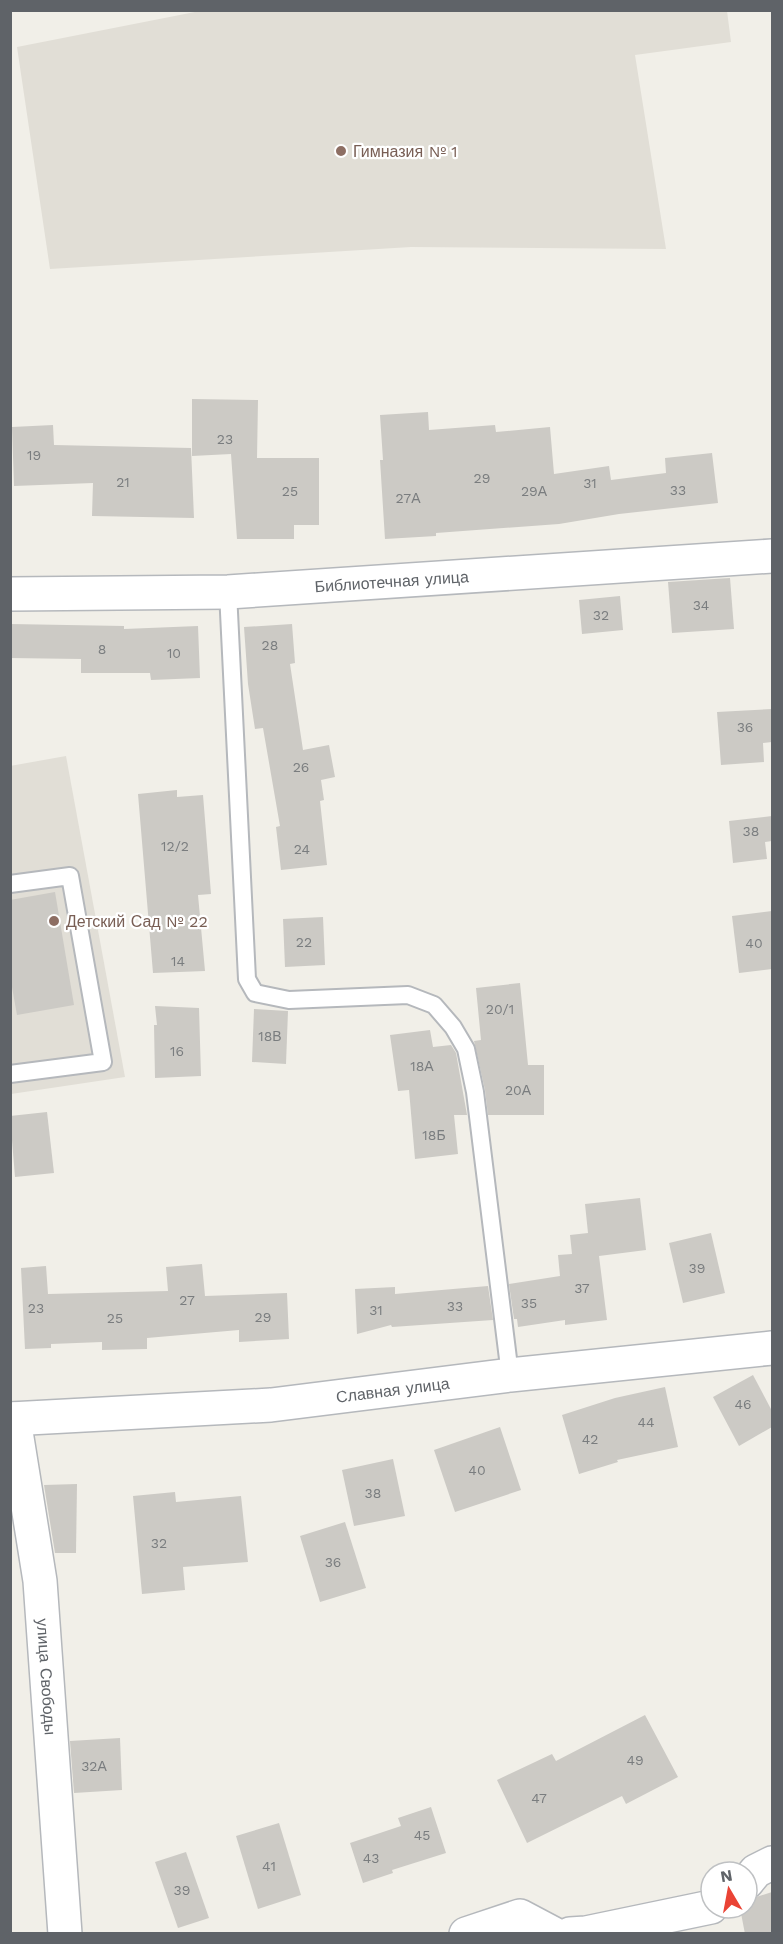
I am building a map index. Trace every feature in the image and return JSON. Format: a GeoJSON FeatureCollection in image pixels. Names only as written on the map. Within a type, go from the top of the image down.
{"type":"FeatureCollection","features":[{"type":"Feature","properties":{"kind":"street","name":"Библиотечная улица"},"geometry":{"type":"LineString","coordinates":[[10,594],[228,592],[772,556]]}},
{"type":"Feature","properties":{"kind":"street","name":"Славная улица"},"geometry":{"type":"LineString","coordinates":[[12,1419],[271,1405],[772,1348]]}},
{"type":"Feature","properties":{"kind":"street","name":"улица Свободы"},"geometry":{"type":"LineString","coordinates":[[12,1419],[40,1581],[65,1934]]}},
{"type":"Feature","properties":{"kind":"street"},"geometry":{"type":"LineString","coordinates":[[570,1934],[586,1933],[699,1909]]}},
{"type":"Feature","properties":{"kind":"street"},"geometry":{"type":"LineString","coordinates":[[466,1934],[520,1916],[554,1934]]}},
{"type":"Feature","properties":{"kind":"lane"},"geometry":{"type":"LineString","coordinates":[[228,592],[247,979],[255,993],[289,1000],[408,996],[434,1005],[453,1027],[466,1048],[475,1092],[510,1376]]}},
{"type":"Feature","properties":{"kind":"lane"},"geometry":{"type":"LineString","coordinates":[[10,884],[70,876],[103,1062],[10,1074]]}},
{"type":"Feature","properties":{"kind":"shaded area","name":"Гимназия № 1"},"geometry":{"type":"Polygon","coordinates":[[[200,11],[727,11],[731,42],[635,55],[666,249],[411,247],[50,269],[17,47],[200,11]]]}},
{"type":"Feature","properties":{"kind":"shaded area","name":"Детский Сад № 22"},"geometry":{"type":"Polygon","coordinates":[[[66,756],[125,1077],[11,1094],[10,766],[66,756]]]}},
{"type":"Feature","properties":{"kind":"building"},"geometry":{"type":"Polygon","coordinates":[[[192,399],[258,400],[257,458],[319,458],[319,525],[294,525],[294,539],[237,539],[231,454],[192,456],[192,399]]]}},
{"type":"Feature","properties":{"kind":"building"},"geometry":{"type":"Polygon","coordinates":[[[428,412],[429,430],[495,425],[496,432],[550,427],[554,474],[609,466],[611,480],[666,473],[665,458],[712,453],[718,503],[619,514],[559,524],[385,539],[380,460],[383,460],[380,415],[428,412]]]}},
{"type":"Feature","properties":{"kind":"building"},"geometry":{"type":"Polygon","coordinates":[[[53,425],[54,445],[191,448],[194,518],[92,516],[93,483],[14,486],[12,427],[53,425]]]}},
{"type":"Feature","properties":{"kind":"building"},"geometry":{"type":"Polygon","coordinates":[[[730,578],[734,629],[672,633],[668,582],[730,578]]]}},
{"type":"Feature","properties":{"kind":"building"},"geometry":{"type":"Polygon","coordinates":[[[620,596],[623,630],[582,634],[579,600],[620,596]]]}},
{"type":"Feature","properties":{"kind":"building"},"geometry":{"type":"Polygon","coordinates":[[[10,624],[124,626],[124,629],[198,626],[200,678],[151,680],[150,673],[81,673],[81,659],[10,658],[10,624]]]}},
{"type":"Feature","properties":{"kind":"building"},"geometry":{"type":"Polygon","coordinates":[[[292,624],[295,663],[290,664],[303,750],[329,745],[335,777],[321,780],[324,800],[320,801],[327,865],[281,870],[276,827],[280,826],[263,728],[255,729],[248,684],[244,627],[292,624]]]}},
{"type":"Feature","properties":{"kind":"building"},"geometry":{"type":"Polygon","coordinates":[[[772,709],[772,742],[763,743],[764,762],[721,765],[717,712],[772,709]]]}},
{"type":"Feature","properties":{"kind":"building"},"geometry":{"type":"Polygon","coordinates":[[[177,790],[177,797],[203,795],[211,894],[198,895],[205,971],[153,973],[138,794],[177,790]]]}},
{"type":"Feature","properties":{"kind":"building"},"geometry":{"type":"Polygon","coordinates":[[[772,816],[772,841],[765,842],[767,859],[733,863],[729,821],[772,816]]]}},
{"type":"Feature","properties":{"kind":"building"},"geometry":{"type":"Polygon","coordinates":[[[55,892],[74,1005],[17,1015],[10,976],[10,900],[55,892]]]}},
{"type":"Feature","properties":{"kind":"building"},"geometry":{"type":"Polygon","coordinates":[[[772,911],[772,969],[739,973],[732,916],[772,911]]]}},
{"type":"Feature","properties":{"kind":"building"},"geometry":{"type":"Polygon","coordinates":[[[323,917],[325,965],[285,967],[283,919],[323,917]]]}},
{"type":"Feature","properties":{"kind":"building"},"geometry":{"type":"Polygon","coordinates":[[[520,983],[528,1065],[544,1065],[544,1115],[488,1115],[474,1041],[481,1040],[476,988],[520,983]]]}},
{"type":"Feature","properties":{"kind":"building"},"geometry":{"type":"Polygon","coordinates":[[[155,1006],[199,1008],[201,1076],[155,1078],[154,1025],[157,1025],[155,1006]]]}},
{"type":"Feature","properties":{"kind":"building"},"geometry":{"type":"Polygon","coordinates":[[[254,1009],[288,1011],[286,1064],[252,1062],[254,1009]]]}},
{"type":"Feature","properties":{"kind":"building"},"geometry":{"type":"Polygon","coordinates":[[[430,1030],[433,1047],[451,1045],[456,1053],[467,1115],[454,1115],[458,1154],[415,1159],[409,1090],[398,1091],[390,1035],[430,1030]]]}},
{"type":"Feature","properties":{"kind":"building"},"geometry":{"type":"Polygon","coordinates":[[[47,1112],[54,1173],[15,1177],[10,1116],[47,1112]]]}},
{"type":"Feature","properties":{"kind":"building"},"geometry":{"type":"Polygon","coordinates":[[[640,1198],[646,1250],[599,1256],[607,1320],[565,1325],[565,1320],[518,1327],[517,1319],[514,1319],[509,1284],[560,1276],[558,1255],[572,1254],[570,1235],[588,1233],[585,1204],[640,1198]]]}},
{"type":"Feature","properties":{"kind":"building"},"geometry":{"type":"Polygon","coordinates":[[[711,1233],[725,1293],[683,1303],[669,1243],[711,1233]]]}},
{"type":"Feature","properties":{"kind":"building"},"geometry":{"type":"Polygon","coordinates":[[[202,1264],[205,1296],[287,1293],[289,1339],[239,1342],[239,1330],[147,1338],[147,1349],[102,1350],[102,1342],[51,1344],[51,1348],[25,1349],[21,1268],[46,1266],[48,1294],[168,1291],[166,1267],[202,1264]]]}},
{"type":"Feature","properties":{"kind":"building"},"geometry":{"type":"Polygon","coordinates":[[[488,1286],[493,1320],[392,1327],[391,1325],[357,1334],[355,1289],[395,1287],[395,1294],[488,1286]]]}},
{"type":"Feature","properties":{"kind":"building"},"geometry":{"type":"Polygon","coordinates":[[[753,1375],[772,1411],[772,1427],[739,1446],[713,1397],[753,1375]]]}},
{"type":"Feature","properties":{"kind":"building"},"geometry":{"type":"Polygon","coordinates":[[[665,1387],[678,1447],[617,1460],[618,1462],[579,1474],[562,1415],[615,1398],[665,1387]]]}},
{"type":"Feature","properties":{"kind":"building"},"geometry":{"type":"Polygon","coordinates":[[[500,1427],[521,1490],[455,1512],[434,1450],[500,1427]]]}},
{"type":"Feature","properties":{"kind":"building"},"geometry":{"type":"Polygon","coordinates":[[[393,1459],[405,1516],[354,1526],[342,1470],[393,1459]]]}},
{"type":"Feature","properties":{"kind":"building"},"geometry":{"type":"Polygon","coordinates":[[[77,1484],[76,1553],[55,1553],[44,1485],[77,1484]]]}},
{"type":"Feature","properties":{"kind":"building"},"geometry":{"type":"Polygon","coordinates":[[[175,1492],[176,1502],[241,1496],[248,1562],[183,1567],[185,1590],[142,1594],[133,1496],[175,1492]]]}},
{"type":"Feature","properties":{"kind":"building"},"geometry":{"type":"Polygon","coordinates":[[[345,1522],[366,1588],[320,1602],[300,1536],[345,1522]]]}},
{"type":"Feature","properties":{"kind":"building"},"geometry":{"type":"Polygon","coordinates":[[[645,1715],[678,1777],[626,1804],[622,1796],[527,1843],[497,1780],[552,1754],[556,1761],[645,1715]]]}},
{"type":"Feature","properties":{"kind":"building"},"geometry":{"type":"Polygon","coordinates":[[[120,1738],[122,1790],[74,1793],[70,1741],[120,1738]]]}},
{"type":"Feature","properties":{"kind":"building"},"geometry":{"type":"Polygon","coordinates":[[[431,1807],[446,1853],[392,1870],[393,1873],[363,1883],[350,1843],[401,1826],[398,1818],[431,1807]]]}},
{"type":"Feature","properties":{"kind":"building"},"geometry":{"type":"Polygon","coordinates":[[[279,1823],[301,1895],[258,1909],[236,1836],[279,1823]]]}},
{"type":"Feature","properties":{"kind":"building"},"geometry":{"type":"Polygon","coordinates":[[[186,1852],[209,1918],[178,1928],[155,1862],[186,1852]]]}},
{"type":"Feature","properties":{"kind":"building"},"geometry":{"type":"Polygon","coordinates":[[[772,1892],[772,1934],[745,1934],[742,1920],[759,1920],[759,1896],[772,1892]]]}},
{"type":"Feature","properties":{"kind":"place","name":"Гимназия № 1"},"geometry":{"type":"Point","coordinates":[341,151]}},
{"type":"Feature","properties":{"kind":"place","name":"Детский Сад № 22"},"geometry":{"type":"Point","coordinates":[54,921]}}]}
